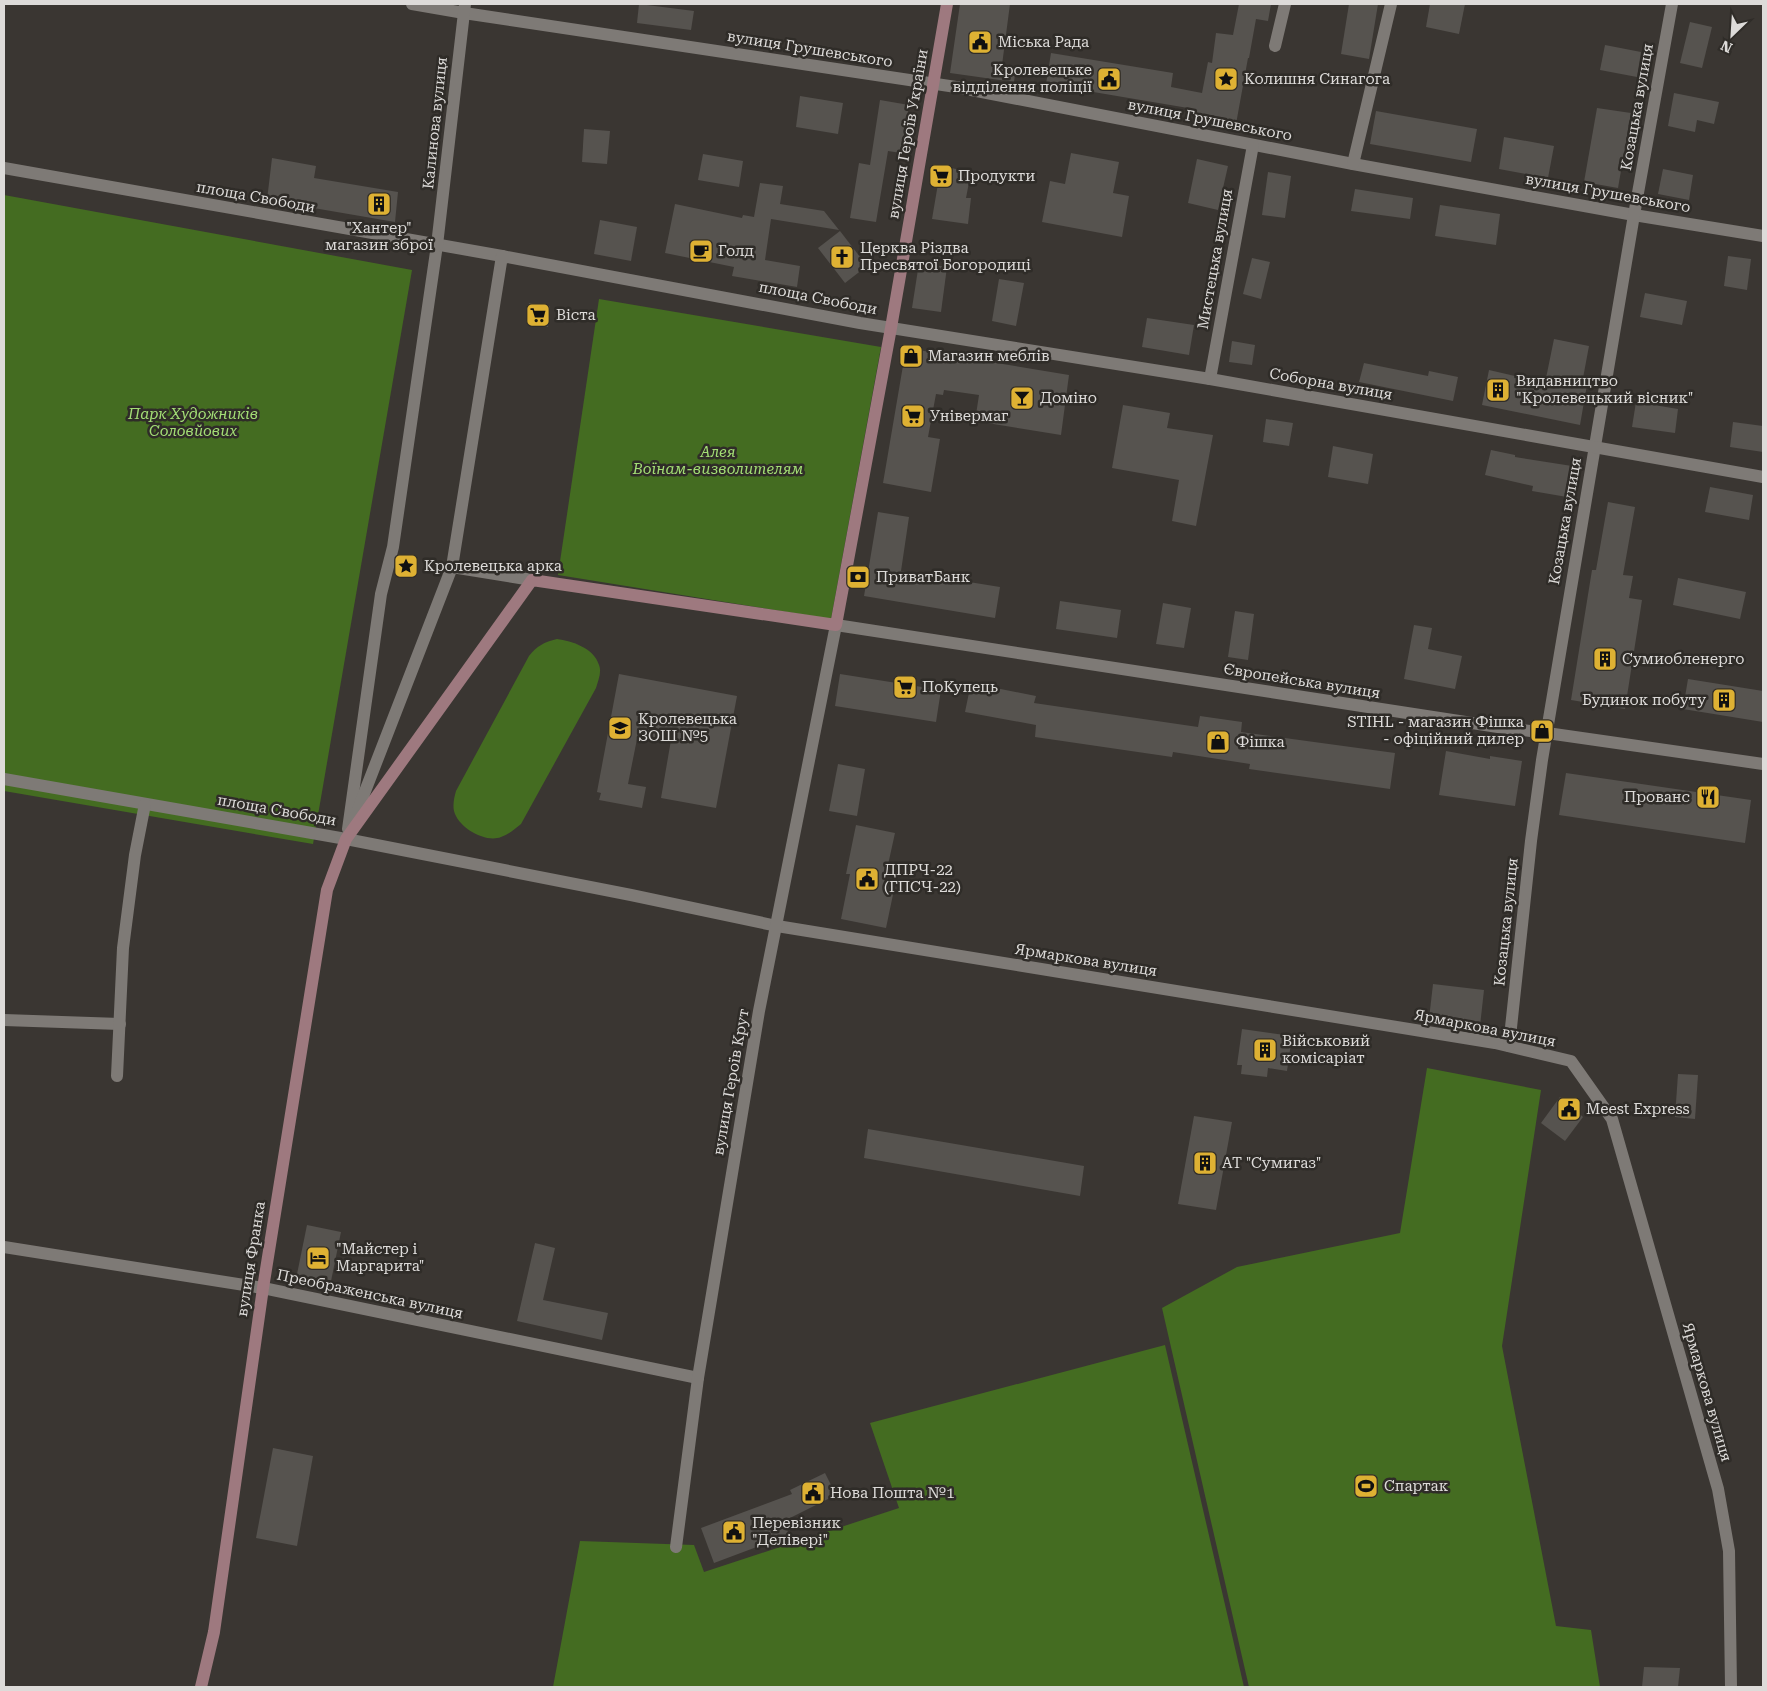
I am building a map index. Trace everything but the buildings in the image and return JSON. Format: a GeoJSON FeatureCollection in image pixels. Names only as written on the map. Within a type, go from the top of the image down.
{"type":"FeatureCollection","features":[{"type":"Feature","properties":{"kind":"main road","name":"вулиця Героїв України"},"geometry":{"type":"LineString","coordinates":[[891,328],[947,4]]}},
{"type":"Feature","properties":{"kind":"main road","name":"площа Свободи"},"geometry":{"type":"LineString","coordinates":[[836,625],[891,328]]}},
{"type":"Feature","properties":{"kind":"main road","name":"вулиця Франка"},"geometry":{"type":"LineString","coordinates":[[201,1687],[214,1632],[263,1288],[327,890],[346,839],[532,580]]}},
{"type":"Feature","properties":{"kind":"main road"},"geometry":{"type":"LineString","coordinates":[[532,580],[836,625]]}},
{"type":"Feature","properties":{"kind":"street","name":"вулиця Грушевського"},"geometry":{"type":"LineString","coordinates":[[412,4],[464,9],[933,84],[1353,164],[1634,215],[1763,236]]}},
{"type":"Feature","properties":{"kind":"street"},"geometry":{"type":"LineString","coordinates":[[1275,46],[1285,4]]}},
{"type":"Feature","properties":{"kind":"street"},"geometry":{"type":"LineString","coordinates":[[1353,164],[1391,4]]}},
{"type":"Feature","properties":{"kind":"street","name":"Козацька вулиця"},"geometry":{"type":"LineString","coordinates":[[1509,1046],[1531,841],[1542,760],[1594,447],[1672,4]]}},
{"type":"Feature","properties":{"kind":"street","name":"Калинова вулиця"},"geometry":{"type":"LineString","coordinates":[[346,839],[381,594],[393,547],[437,246],[464,9]]}},
{"type":"Feature","properties":{"kind":"street","name":"Мистецька вулиця"},"geometry":{"type":"LineString","coordinates":[[1210,379],[1253,145]]}},
{"type":"Feature","properties":{"kind":"street","name":"площа Свободи"},"geometry":{"type":"LineString","coordinates":[[4,168],[502,256],[891,328]]}},
{"type":"Feature","properties":{"kind":"street","name":"площа Свободи"},"geometry":{"type":"LineString","coordinates":[[4,779],[346,839],[452,567],[502,256]]}},
{"type":"Feature","properties":{"kind":"street","name":"Соборна вулиця"},"geometry":{"type":"LineString","coordinates":[[891,328],[1210,379],[1763,477]]}},
{"type":"Feature","properties":{"kind":"street"},"geometry":{"type":"LineString","coordinates":[[452,567],[532,580]]}},
{"type":"Feature","properties":{"kind":"street","name":"Європейська вулиця"},"geometry":{"type":"LineString","coordinates":[[836,625],[1498,727],[1763,764]]}},
{"type":"Feature","properties":{"kind":"street","name":"вулиця Героїв Крут"},"geometry":{"type":"LineString","coordinates":[[676,1547],[698,1378],[759,1011],[836,625]]}},
{"type":"Feature","properties":{"kind":"street"},"geometry":{"type":"LineString","coordinates":[[117,1076],[122,948],[135,855],[145,804]]}},
{"type":"Feature","properties":{"kind":"street","name":"Ярмаркова вулиця"},"geometry":{"type":"LineString","coordinates":[[346,839],[621,893],[776,926],[1509,1046],[1571,1061],[1612,1119],[1718,1489],[1729,1551],[1731,1687]]}},
{"type":"Feature","properties":{"kind":"street"},"geometry":{"type":"LineString","coordinates":[[4,1020],[120,1024]]}},
{"type":"Feature","properties":{"kind":"street","name":"Преображенська вулиця"},"geometry":{"type":"LineString","coordinates":[[4,1247],[263,1288],[698,1378]]}},
{"type":"Feature","properties":{"kind":"green space","name":"Парк Художників Соловйових"},"geometry":{"type":"Polygon","coordinates":[[[4,195],[412,270],[313,844],[4,791],[4,195]]]}},
{"type":"Feature","properties":{"kind":"green space","name":"Алея Воїнам-визволителям"},"geometry":{"type":"Polygon","coordinates":[[[599,299],[881,347],[831,619],[558,575],[599,299]]]}},
{"type":"Feature","properties":{"kind":"green space"},"geometry":{"type":"Polygon","coordinates":[[[557,639],[582,646],[596,659],[600,671],[596,688],[521,824],[501,837],[488,838],[481,836],[468,829],[458,820],[454,808],[456,791],[529,656],[541,645],[557,639]]]}},
{"type":"Feature","properties":{"kind":"green space","name":"Спартак"},"geometry":{"type":"Polygon","coordinates":[[[1427,1068],[1541,1090],[1502,1346],[1556,1626],[1591,1630],[1600,1687],[1249,1687],[1162,1308],[1237,1267],[1400,1233],[1427,1068]]]}},
{"type":"Feature","properties":{"kind":"green space"},"geometry":{"type":"Polygon","coordinates":[[[1165,1345],[1244,1687],[553,1687],[580,1541],[694,1545],[704,1572],[899,1508],[870,1423],[1165,1345]]]}},
{"type":"Feature","properties":{"kind":"place","name":"Міська Рада"},"geometry":{"type":"Point","coordinates":[980,42]}},
{"type":"Feature","properties":{"kind":"place","name":"Кролевецьке відділення поліції"},"geometry":{"type":"Point","coordinates":[1109,79]}},
{"type":"Feature","properties":{"kind":"place","name":"Колишня Синагога"},"geometry":{"type":"Point","coordinates":[1226,79]}},
{"type":"Feature","properties":{"kind":"place","name":"Продукти"},"geometry":{"type":"Point","coordinates":[941,176]}},
{"type":"Feature","properties":{"kind":"place","name":"\"Хантер\" магазин зброї"},"geometry":{"type":"Point","coordinates":[379,204]}},
{"type":"Feature","properties":{"kind":"place","name":"Голд"},"geometry":{"type":"Point","coordinates":[701,251]}},
{"type":"Feature","properties":{"kind":"place","name":"Церква Різдва Пресвятої Богородиці"},"geometry":{"type":"Point","coordinates":[842,257]}},
{"type":"Feature","properties":{"kind":"place","name":"Віста"},"geometry":{"type":"Point","coordinates":[538,315]}},
{"type":"Feature","properties":{"kind":"place","name":"Магазин меблів"},"geometry":{"type":"Point","coordinates":[911,356]}},
{"type":"Feature","properties":{"kind":"place","name":"Видавництво \"Кролевецький вісник\""},"geometry":{"type":"Point","coordinates":[1498,390]}},
{"type":"Feature","properties":{"kind":"place","name":"Доміно"},"geometry":{"type":"Point","coordinates":[1022,398]}},
{"type":"Feature","properties":{"kind":"place","name":"Універмаг"},"geometry":{"type":"Point","coordinates":[913,416]}},
{"type":"Feature","properties":{"kind":"place","name":"Кролевецька арка"},"geometry":{"type":"Point","coordinates":[406,566]}},
{"type":"Feature","properties":{"kind":"place","name":"ПриватБанк"},"geometry":{"type":"Point","coordinates":[858,577]}},
{"type":"Feature","properties":{"kind":"place","name":"Сумиобленерго"},"geometry":{"type":"Point","coordinates":[1605,659]}},
{"type":"Feature","properties":{"kind":"place","name":"ПоКупець"},"geometry":{"type":"Point","coordinates":[905,687]}},
{"type":"Feature","properties":{"kind":"place","name":"Будинок побуту"},"geometry":{"type":"Point","coordinates":[1724,700]}},
{"type":"Feature","properties":{"kind":"place","name":"Кролевецька ЗОШ №5"},"geometry":{"type":"Point","coordinates":[620,728]}},
{"type":"Feature","properties":{"kind":"place","name":"STIHL - магазин Фішка - офіційний дилер"},"geometry":{"type":"Point","coordinates":[1542,731]}},
{"type":"Feature","properties":{"kind":"place","name":"Фішка"},"geometry":{"type":"Point","coordinates":[1218,742]}},
{"type":"Feature","properties":{"kind":"place","name":"Прованс"},"geometry":{"type":"Point","coordinates":[1708,797]}},
{"type":"Feature","properties":{"kind":"place","name":"ДПРЧ-22 (ГПСЧ-22)"},"geometry":{"type":"Point","coordinates":[867,879]}},
{"type":"Feature","properties":{"kind":"place","name":"Військовий комісаріат"},"geometry":{"type":"Point","coordinates":[1265,1050]}},
{"type":"Feature","properties":{"kind":"place","name":"Meest Express"},"geometry":{"type":"Point","coordinates":[1569,1109]}},
{"type":"Feature","properties":{"kind":"place","name":"АТ \"Сумигаз\""},"geometry":{"type":"Point","coordinates":[1205,1163]}},
{"type":"Feature","properties":{"kind":"place","name":"\"Майстер і Маргарита\""},"geometry":{"type":"Point","coordinates":[318,1258]}},
{"type":"Feature","properties":{"kind":"place","name":"Спартак"},"geometry":{"type":"Point","coordinates":[1366,1486]}},
{"type":"Feature","properties":{"kind":"place","name":"Нова Пошта №1"},"geometry":{"type":"Point","coordinates":[813,1493]}},
{"type":"Feature","properties":{"kind":"place","name":"Перевізник \"Делівері\""},"geometry":{"type":"Point","coordinates":[734,1532]}}]}
